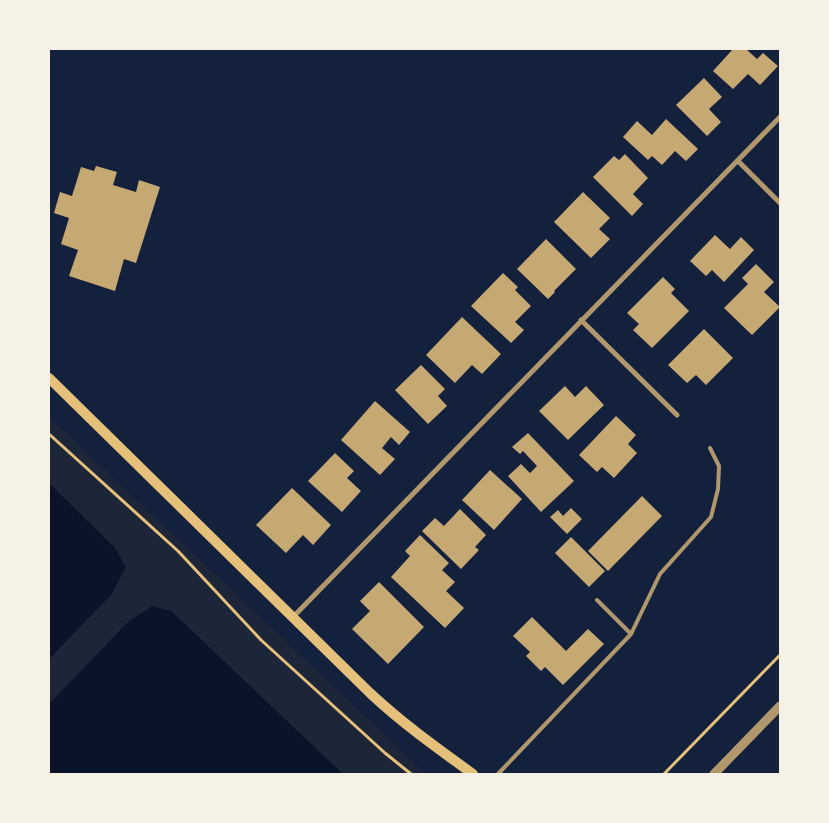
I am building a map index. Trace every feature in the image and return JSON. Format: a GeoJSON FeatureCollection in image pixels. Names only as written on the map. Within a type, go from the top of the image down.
{"type":"FeatureCollection","features":[{"type":"Feature","properties":{"kind":"main road"},"geometry":{"type":"LineString","coordinates":[[49,378],[396,718],[473,774]]}},
{"type":"Feature","properties":{"kind":"street"},"geometry":{"type":"LineString","coordinates":[[293,617],[780,117]]}},
{"type":"Feature","properties":{"kind":"street"},"geometry":{"type":"LineString","coordinates":[[738,161],[780,203]]}},
{"type":"Feature","properties":{"kind":"street"},"geometry":{"type":"LineString","coordinates":[[581,320],[677,415]]}},
{"type":"Feature","properties":{"kind":"street"},"geometry":{"type":"LineString","coordinates":[[714,774],[780,706]]}},
{"type":"Feature","properties":{"kind":"lane"},"geometry":{"type":"LineString","coordinates":[[498,774],[632,634],[660,574],[711,517],[718,489],[719,466],[710,448]]}},
{"type":"Feature","properties":{"kind":"lane"},"geometry":{"type":"LineString","coordinates":[[597,600],[632,634]]}},
{"type":"Feature","properties":{"kind":"path"},"geometry":{"type":"LineString","coordinates":[[49,434],[178,551],[261,640],[385,753],[412,774]]}},
{"type":"Feature","properties":{"kind":"path"},"geometry":{"type":"LineString","coordinates":[[664,774],[780,655]]}},
{"type":"Feature","properties":{"kind":"shaded area"},"geometry":{"type":"Polygon","coordinates":[[[49,417],[426,774],[49,774],[49,417]]]}},
{"type":"Feature","properties":{"kind":"shaded area"},"geometry":{"type":"Polygon","coordinates":[[[49,483],[115,548],[126,567],[111,595],[49,659],[49,483]]]}},
{"type":"Feature","properties":{"kind":"shaded area"},"geometry":{"type":"Polygon","coordinates":[[[152,606],[171,611],[343,774],[49,774],[49,704],[129,621],[152,606]]]}},
{"type":"Feature","properties":{"kind":"building"},"geometry":{"type":"Polygon","coordinates":[[[733,49],[746,49],[757,59],[763,53],[778,66],[760,85],[748,74],[733,89],[713,71],[733,49]]]}},
{"type":"Feature","properties":{"kind":"building"},"geometry":{"type":"Polygon","coordinates":[[[704,78],[722,97],[709,109],[721,122],[707,136],[676,105],[704,78]]]}},
{"type":"Feature","properties":{"kind":"building"},"geometry":{"type":"Polygon","coordinates":[[[666,119],[698,149],[686,161],[675,151],[662,165],[652,156],[648,160],[623,137],[637,121],[652,135],[666,119]]]}},
{"type":"Feature","properties":{"kind":"building"},"geometry":{"type":"Polygon","coordinates":[[[625,154],[648,178],[633,194],[643,204],[632,216],[593,177],[614,156],[619,160],[625,154]]]}},
{"type":"Feature","properties":{"kind":"building"},"geometry":{"type":"Polygon","coordinates":[[[96,166],[117,172],[113,185],[136,192],[139,180],[160,187],[136,263],[124,259],[115,291],[69,276],[78,250],[61,244],[69,218],[54,213],[60,192],[72,196],[81,167],[94,171],[96,166]]]}},
{"type":"Feature","properties":{"kind":"building"},"geometry":{"type":"Polygon","coordinates":[[[583,192],[610,218],[599,229],[610,239],[591,258],[554,222],[583,192]]]}},
{"type":"Feature","properties":{"kind":"building"},"geometry":{"type":"Polygon","coordinates":[[[715,235],[730,249],[741,237],[754,250],[724,282],[712,270],[706,276],[690,261],[715,235]]]}},
{"type":"Feature","properties":{"kind":"building"},"geometry":{"type":"Polygon","coordinates":[[[546,239],[576,269],[548,299],[517,269],[546,239]]]}},
{"type":"Feature","properties":{"kind":"building"},"geometry":{"type":"Polygon","coordinates":[[[756,264],[774,282],[764,292],[780,307],[752,335],[724,308],[748,284],[742,278],[756,264]]]}},
{"type":"Feature","properties":{"kind":"building"},"geometry":{"type":"Polygon","coordinates":[[[503,273],[518,287],[515,290],[531,306],[515,322],[524,330],[511,343],[471,306],[503,273]]]}},
{"type":"Feature","properties":{"kind":"building"},"geometry":{"type":"Polygon","coordinates":[[[663,277],[675,289],[671,293],[689,311],[652,348],[633,330],[639,324],[627,313],[663,277]]]}},
{"type":"Feature","properties":{"kind":"building"},"geometry":{"type":"Polygon","coordinates":[[[462,317],[501,354],[482,374],[472,365],[455,383],[426,355],[462,317]]]}},
{"type":"Feature","properties":{"kind":"building"},"geometry":{"type":"Polygon","coordinates":[[[704,329],[733,358],[706,385],[696,375],[687,383],[668,365],[704,329]]]}},
{"type":"Feature","properties":{"kind":"building"},"geometry":{"type":"Polygon","coordinates":[[[421,365],[445,389],[438,396],[447,406],[428,424],[395,390],[421,365]]]}},
{"type":"Feature","properties":{"kind":"building"},"geometry":{"type":"Polygon","coordinates":[[[565,386],[575,397],[586,386],[604,405],[568,440],[539,411],[565,386]]]}},
{"type":"Feature","properties":{"kind":"building"},"geometry":{"type":"Polygon","coordinates":[[[375,401],[410,432],[399,445],[391,437],[382,448],[395,459],[380,475],[341,440],[375,401]]]}},
{"type":"Feature","properties":{"kind":"building"},"geometry":{"type":"Polygon","coordinates":[[[616,416],[636,435],[628,444],[637,453],[614,478],[602,467],[597,472],[579,455],[616,416]]]}},
{"type":"Feature","properties":{"kind":"building"},"geometry":{"type":"Polygon","coordinates":[[[528,433],[574,481],[541,512],[508,476],[521,464],[530,473],[537,466],[523,451],[520,454],[512,447],[528,433]]]}},
{"type":"Feature","properties":{"kind":"building"},"geometry":{"type":"Polygon","coordinates":[[[335,453],[354,471],[347,478],[361,491],[342,512],[308,481],[335,453]]]}},
{"type":"Feature","properties":{"kind":"building"},"geometry":{"type":"Polygon","coordinates":[[[490,470],[522,499],[494,530],[462,500],[490,470]]]}},
{"type":"Feature","properties":{"kind":"building"},"geometry":{"type":"Polygon","coordinates":[[[292,488],[331,525],[313,545],[303,535],[286,553],[256,525],[292,488]]]}},
{"type":"Feature","properties":{"kind":"building"},"geometry":{"type":"Polygon","coordinates":[[[642,496],[662,516],[608,571],[588,551],[642,496]]]}},
{"type":"Feature","properties":{"kind":"building"},"geometry":{"type":"Polygon","coordinates":[[[571,508],[582,519],[567,534],[550,517],[558,510],[563,516],[571,508]]]}},
{"type":"Feature","properties":{"kind":"building"},"geometry":{"type":"Polygon","coordinates":[[[460,509],[486,535],[475,547],[479,550],[461,569],[422,531],[435,518],[444,526],[460,509]]]}},
{"type":"Feature","properties":{"kind":"building"},"geometry":{"type":"Polygon","coordinates":[[[420,535],[449,563],[442,570],[455,582],[446,591],[464,608],[445,628],[391,577],[410,556],[405,551],[420,535]]]}},
{"type":"Feature","properties":{"kind":"building"},"geometry":{"type":"Polygon","coordinates":[[[571,537],[605,571],[589,587],[555,553],[571,537]]]}},
{"type":"Feature","properties":{"kind":"building"},"geometry":{"type":"Polygon","coordinates":[[[379,582],[424,627],[388,664],[352,629],[370,611],[360,601],[379,582]]]}},
{"type":"Feature","properties":{"kind":"building"},"geometry":{"type":"Polygon","coordinates":[[[532,617],[566,651],[588,629],[604,644],[563,685],[545,667],[541,671],[526,656],[530,652],[513,636],[532,617]]]}}]}
